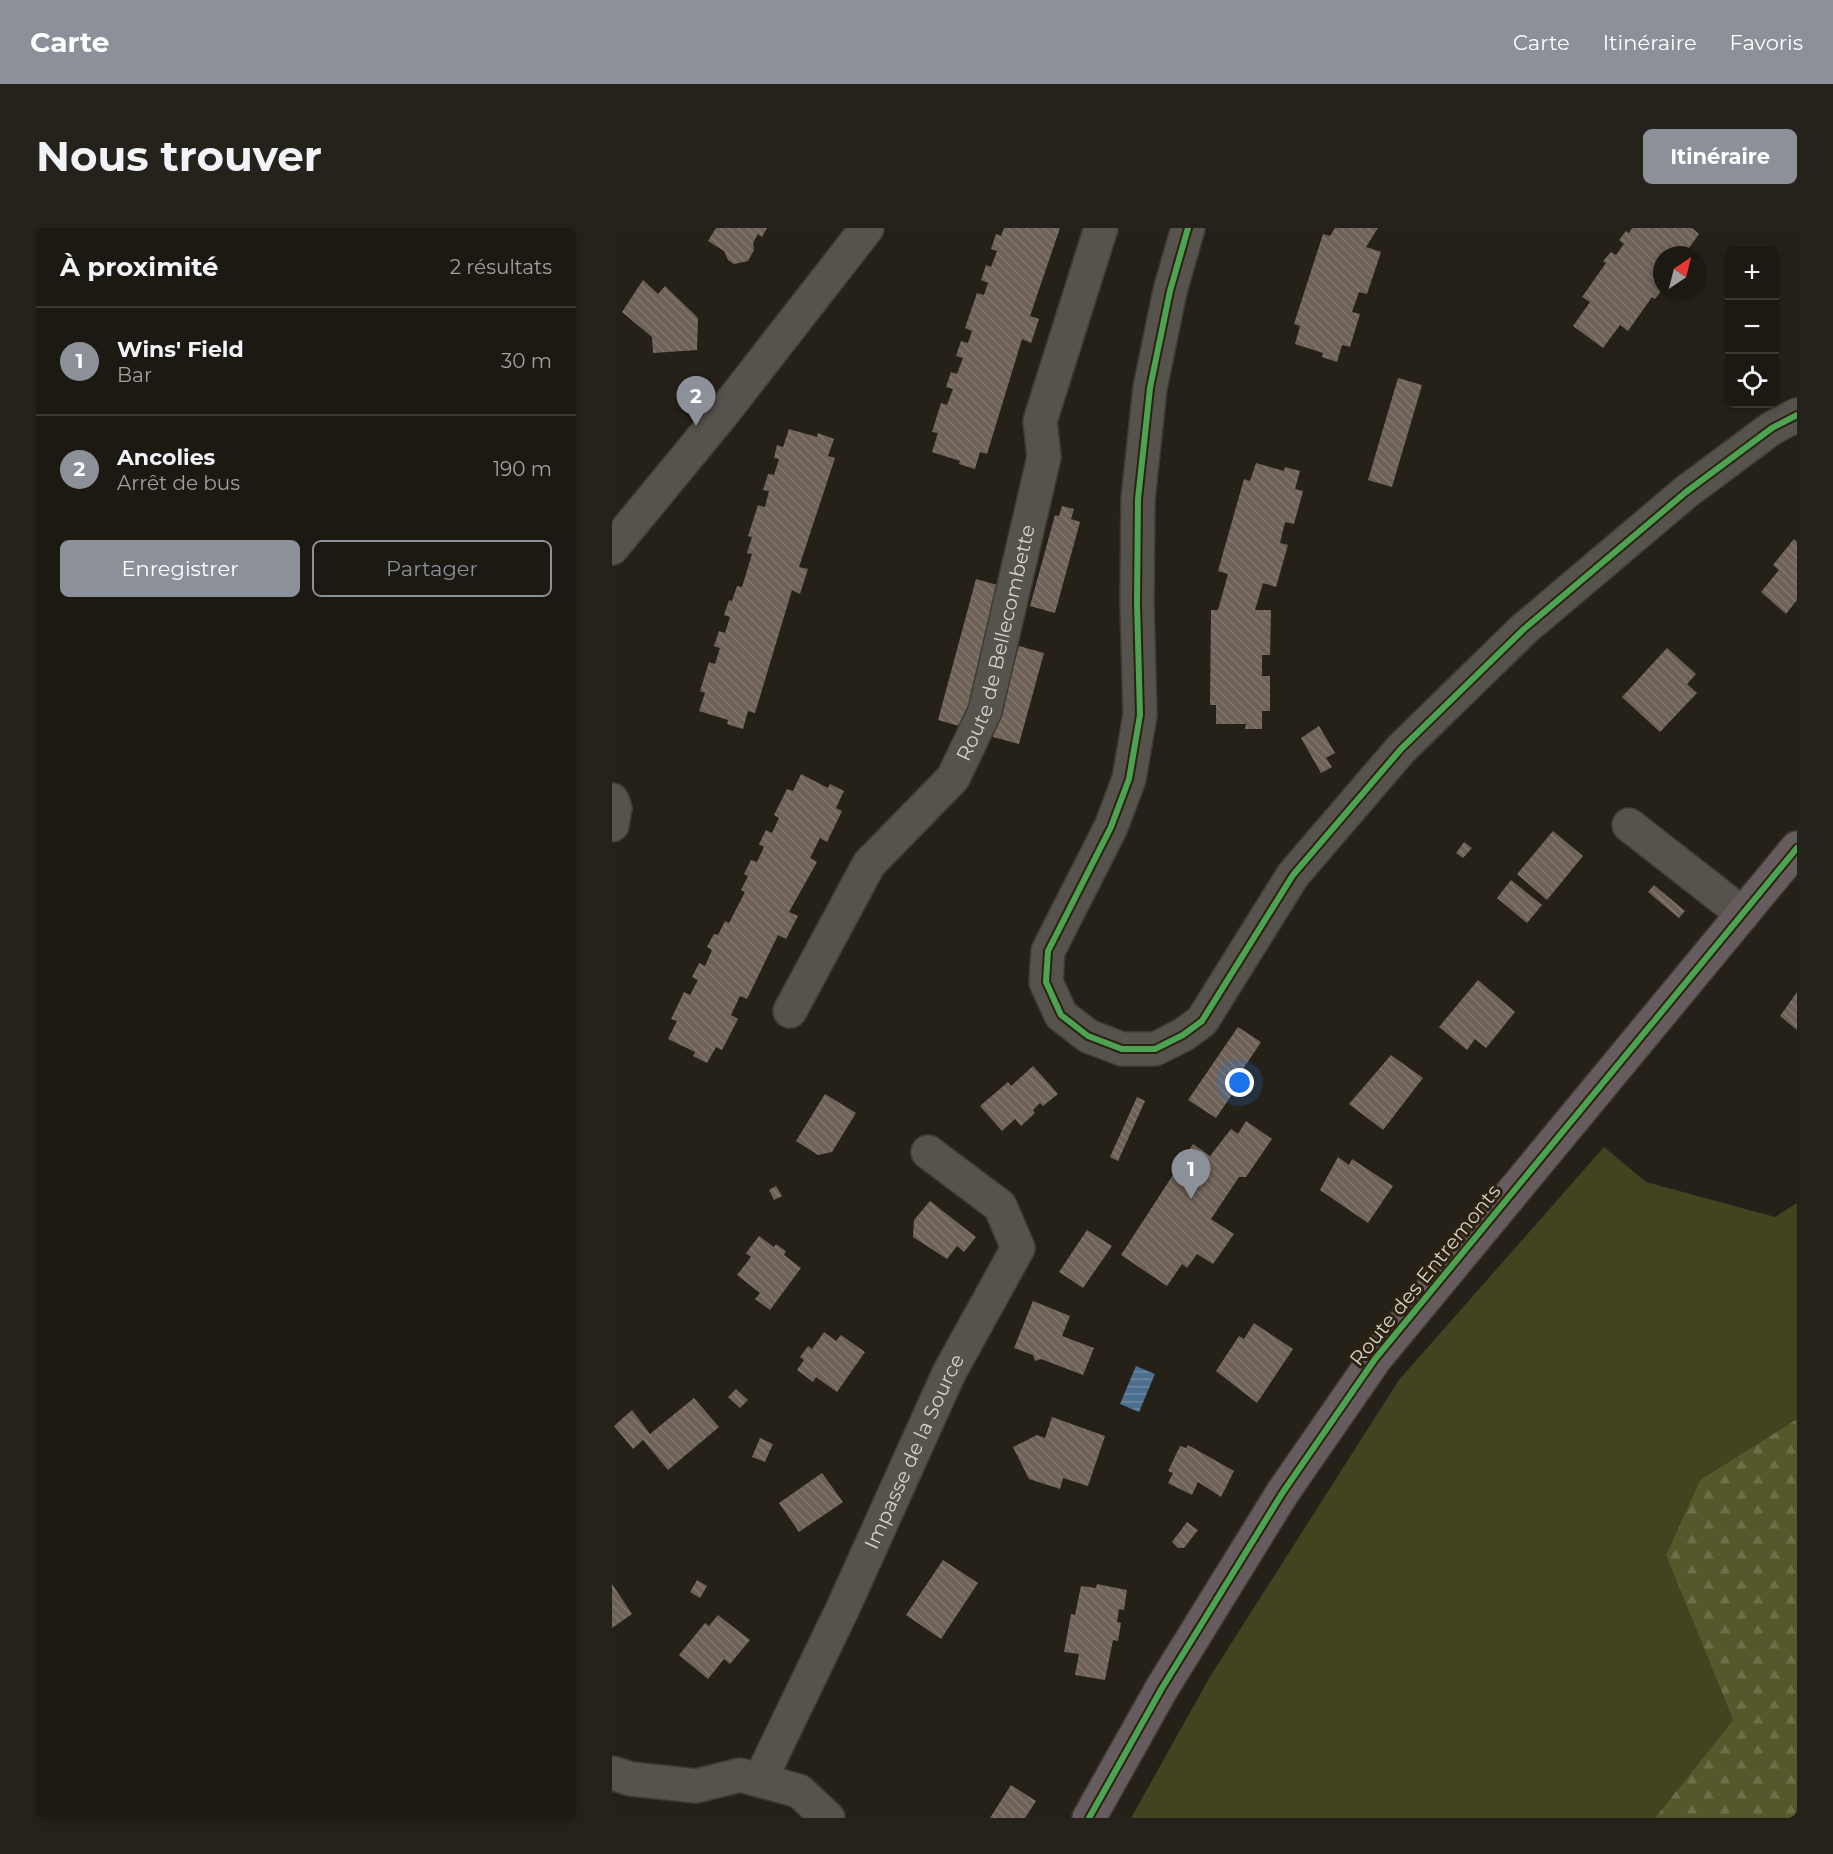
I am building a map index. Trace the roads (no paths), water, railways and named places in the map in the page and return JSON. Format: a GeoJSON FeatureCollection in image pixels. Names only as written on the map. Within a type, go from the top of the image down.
{"type":"FeatureCollection","features":[{"type":"Feature","properties":{"kind":"main road","name":"Route des Entremonts"},"geometry":{"type":"LineString","coordinates":[[1089,1818],[1162,1688],[1282,1492],[1375,1359],[1797,848]]}},
{"type":"Feature","properties":{"kind":"street"},"geometry":{"type":"LineString","coordinates":[[612,548],[723,413],[867,228]]}},
{"type":"Feature","properties":{"kind":"street","name":"Route de Bellecombette"},"geometry":{"type":"LineString","coordinates":[[790,1011],[869,864],[953,778],[986,711],[1044,457],[1040,421],[1101,228]]}},
{"type":"Feature","properties":{"kind":"street"},"geometry":{"type":"LineString","coordinates":[[1188,228],[1170,291],[1150,388],[1138,499],[1137,603],[1140,715],[1129,779],[1111,827],[1048,951],[1046,982],[1062,1014],[1088,1036],[1122,1049],[1155,1049],[1183,1035],[1202,1021],[1293,875],[1401,749],[1524,629],[1686,492],[1772,428],[1797,415]]}},
{"type":"Feature","properties":{"kind":"street"},"geometry":{"type":"LineString","coordinates":[[612,800],[615,808],[612,825]]}},
{"type":"Feature","properties":{"kind":"street"},"geometry":{"type":"LineString","coordinates":[[1629,825],[1743,914]]}},
{"type":"Feature","properties":{"kind":"street","name":"Impasse de la Source"},"geometry":{"type":"LineString","coordinates":[[760,1780],[843,1608],[949,1373],[1018,1248],[1000,1206],[928,1152]]}},
{"type":"Feature","properties":{"kind":"street"},"geometry":{"type":"LineString","coordinates":[[612,1773],[631,1779],[696,1786],[740,1775],[799,1791],[828,1818]]}},
{"type":"Feature","properties":{"kind":"water"},"geometry":{"type":"Polygon","coordinates":[[[1136,1366],[1155,1374],[1139,1412],[1120,1404],[1136,1366]]]}},
{"type":"Feature","properties":{"kind":"place","name":"Ancolies"},"geometry":{"type":"Point","coordinates":[696,426]}},
{"type":"Feature","properties":{"kind":"place","name":"Wins' Field"},"geometry":{"type":"Point","coordinates":[1191,1199]}}]}
